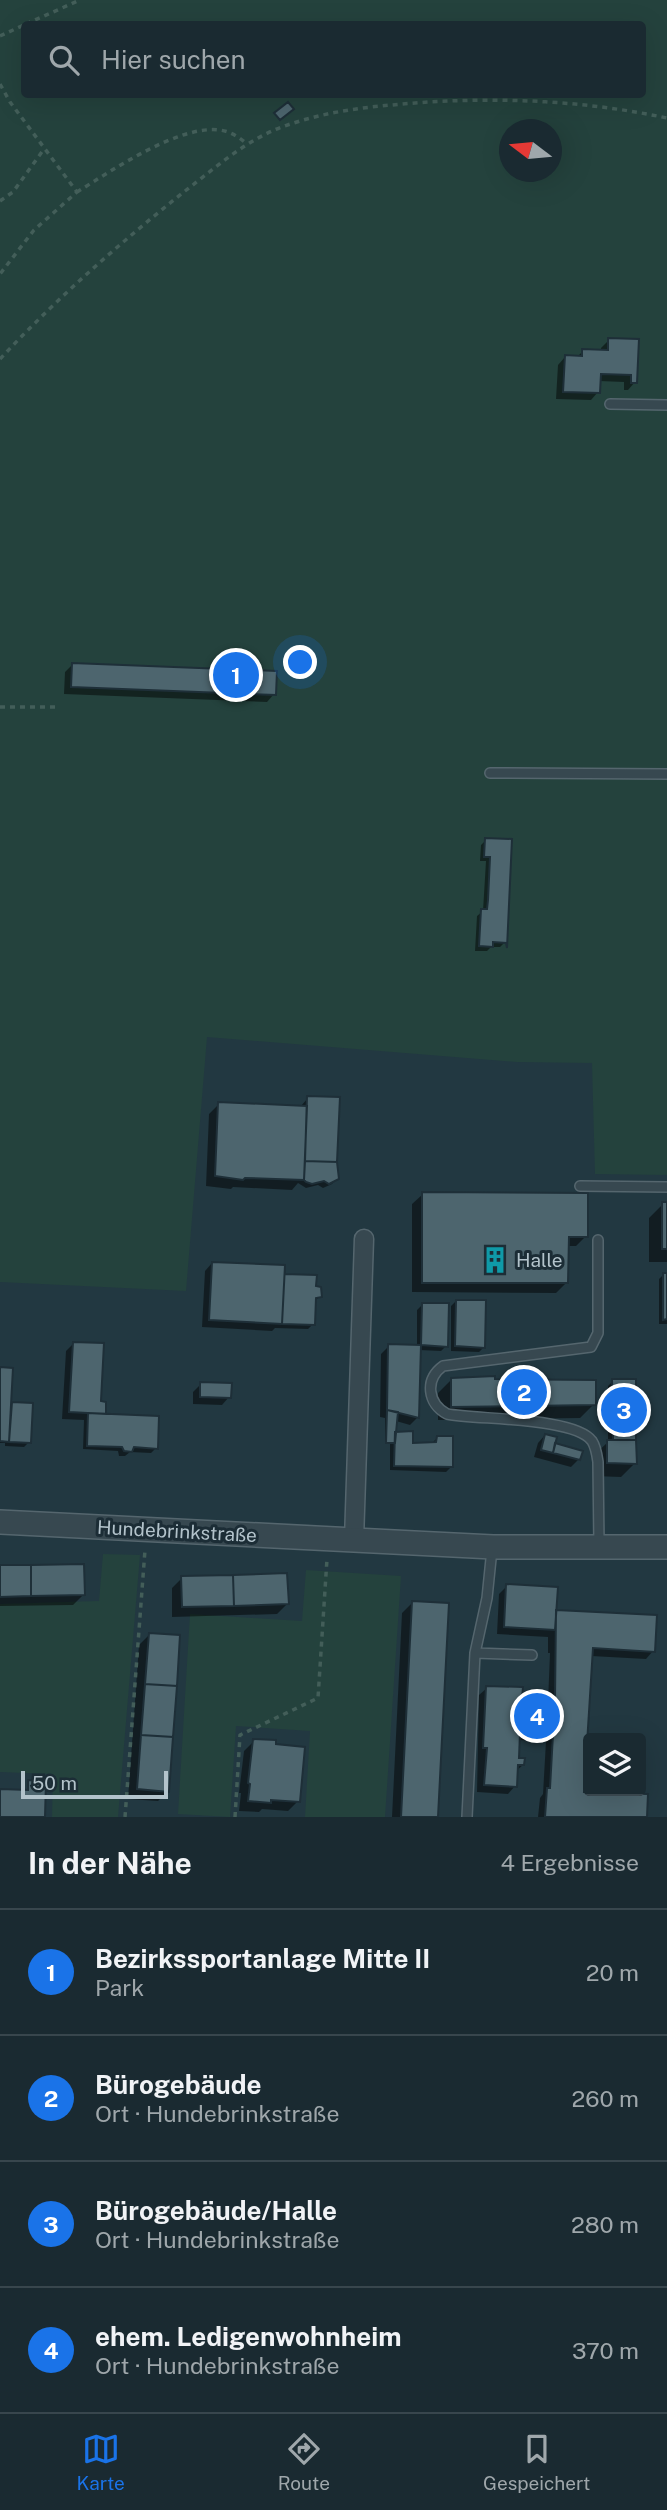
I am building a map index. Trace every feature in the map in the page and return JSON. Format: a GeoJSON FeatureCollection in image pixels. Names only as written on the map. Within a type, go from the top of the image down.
{"type":"FeatureCollection","features":[{"type":"Feature","properties":{"kind":"street"},"geometry":{"type":"LineString","coordinates":[[354,1540],[364,1239]]}},
{"type":"Feature","properties":{"kind":"street","name":"Hundebrinkstraße"},"geometry":{"type":"LineString","coordinates":[[0,1522],[493,1547],[667,1547]]}},
{"type":"Feature","properties":{"kind":"lane"},"geometry":{"type":"LineString","coordinates":[[610,404],[667,405]]}},
{"type":"Feature","properties":{"kind":"lane"},"geometry":{"type":"LineString","coordinates":[[490,773],[667,774]]}},
{"type":"Feature","properties":{"kind":"lane"},"geometry":{"type":"LineString","coordinates":[[580,1186],[667,1187]]}},
{"type":"Feature","properties":{"kind":"lane"},"geometry":{"type":"LineString","coordinates":[[598,1240],[598,1333],[591,1347],[443,1366],[433,1377],[431,1397],[438,1409],[447,1414],[557,1424],[586,1435],[596,1450],[598,1462],[599,1547]]}},
{"type":"Feature","properties":{"kind":"lane"},"geometry":{"type":"LineString","coordinates":[[467,1817],[475,1653],[487,1598],[493,1547]]}},
{"type":"Feature","properties":{"kind":"lane"},"geometry":{"type":"LineString","coordinates":[[475,1653],[532,1656]]}},
{"type":"Feature","properties":{"kind":"path"},"geometry":{"type":"LineString","coordinates":[[34,21],[80,0]]}},
{"type":"Feature","properties":{"kind":"path"},"geometry":{"type":"LineString","coordinates":[[0,36],[21,27]]}},
{"type":"Feature","properties":{"kind":"path"},"geometry":{"type":"LineString","coordinates":[[0,84],[10,102],[77,192]]}},
{"type":"Feature","properties":{"kind":"path"},"geometry":{"type":"LineString","coordinates":[[0,359],[145,223],[247,144],[282,127],[324,115],[368,107],[428,101],[505,100],[561,103],[667,118]]}},
{"type":"Feature","properties":{"kind":"path"},"geometry":{"type":"LineString","coordinates":[[0,274],[34,230],[77,192],[118,166],[185,134],[220,130],[237,136],[247,144]]}},
{"type":"Feature","properties":{"kind":"path"},"geometry":{"type":"LineString","coordinates":[[0,201],[13,191],[44,149]]}},
{"type":"Feature","properties":{"kind":"path"},"geometry":{"type":"LineString","coordinates":[[0,707],[55,707]]}},
{"type":"Feature","properties":{"kind":"path"},"geometry":{"type":"LineString","coordinates":[[125,1817],[147,1529]]}},
{"type":"Feature","properties":{"kind":"path"},"geometry":{"type":"LineString","coordinates":[[235,1817],[240,1735],[318,1698],[328,1539]]}},
{"type":"Feature","properties":{"kind":"green space"},"geometry":{"type":"Polygon","coordinates":[[[0,0],[667,0],[667,1175],[595,1174],[592,1063],[517,1062],[207,1037],[186,1291],[0,1282],[0,0]]]}},
{"type":"Feature","properties":{"kind":"green space"},"geometry":{"type":"Polygon","coordinates":[[[103,1554],[140,1555],[118,1817],[52,1817],[53,1774],[0,1772],[0,1604],[99,1601],[103,1554]]]}},
{"type":"Feature","properties":{"kind":"green space"},"geometry":{"type":"Polygon","coordinates":[[[306,1570],[401,1576],[385,1817],[305,1817],[310,1731],[236,1726],[230,1817],[178,1814],[190,1614],[302,1621],[306,1570]]]}},
{"type":"Feature","properties":{"kind":"building"},"geometry":{"type":"Polygon","coordinates":[[[288,102],[294,109],[280,120],[274,113],[288,102]]]}},
{"type":"Feature","properties":{"kind":"building"},"geometry":{"type":"Polygon","coordinates":[[[608,338],[639,339],[637,383],[631,383],[631,375],[601,374],[600,393],[563,392],[565,355],[582,356],[582,349],[608,350],[608,338]]]}},
{"type":"Feature","properties":{"kind":"building"},"geometry":{"type":"Polygon","coordinates":[[[72,663],[277,671],[276,695],[71,687],[72,663]]]}},
{"type":"Feature","properties":{"kind":"building"},"geometry":{"type":"Polygon","coordinates":[[[485,838],[512,839],[507,948],[506,943],[493,942],[493,947],[479,946],[481,909],[487,909],[488,900],[490,857],[484,857],[485,838]]]}},
{"type":"Feature","properties":{"kind":"building"},"geometry":{"type":"Polygon","coordinates":[[[307,1096],[340,1097],[337,1162],[305,1161],[307,1096]]]}},
{"type":"Feature","properties":{"kind":"building"},"geometry":{"type":"Polygon","coordinates":[[[218,1102],[307,1106],[304,1180],[243,1180],[215,1176],[218,1102]]]}},
{"type":"Feature","properties":{"kind":"building"},"geometry":{"type":"Polygon","coordinates":[[[305,1161],[337,1162],[339,1179],[329,1184],[324,1181],[312,1184],[306,1182],[305,1161]]]}},
{"type":"Feature","properties":{"kind":"building","name":"Halle"},"geometry":{"type":"Polygon","coordinates":[[[422,1192],[588,1193],[588,1237],[569,1237],[568,1283],[422,1283],[422,1192]]]}},
{"type":"Feature","properties":{"kind":"building"},"geometry":{"type":"Polygon","coordinates":[[[662,1202],[667,1202],[667,1249],[662,1249],[662,1202]]]}},
{"type":"Feature","properties":{"kind":"building"},"geometry":{"type":"Polygon","coordinates":[[[212,1262],[285,1265],[282,1324],[209,1320],[212,1262]]]}},
{"type":"Feature","properties":{"kind":"building"},"geometry":{"type":"Polygon","coordinates":[[[285,1265],[285,1274],[317,1275],[316,1286],[321,1287],[322,1297],[316,1298],[315,1325],[282,1324],[285,1265]]]}},
{"type":"Feature","properties":{"kind":"building"},"geometry":{"type":"Polygon","coordinates":[[[663,1273],[667,1273],[667,1319],[663,1320],[663,1273]]]}},
{"type":"Feature","properties":{"kind":"building","name":"Halle"},"geometry":{"type":"Polygon","coordinates":[[[456,1300],[486,1300],[485,1348],[455,1346],[456,1300]]]}},
{"type":"Feature","properties":{"kind":"building"},"geometry":{"type":"Polygon","coordinates":[[[422,1303],[449,1303],[448,1347],[421,1345],[422,1303]]]}},
{"type":"Feature","properties":{"kind":"building"},"geometry":{"type":"Polygon","coordinates":[[[73,1342],[104,1343],[101,1401],[106,1402],[106,1414],[69,1412],[73,1342]]]}},
{"type":"Feature","properties":{"kind":"building"},"geometry":{"type":"Polygon","coordinates":[[[388,1344],[421,1345],[419,1418],[387,1410],[388,1344]]]}},
{"type":"Feature","properties":{"kind":"building"},"geometry":{"type":"Polygon","coordinates":[[[0,1367],[13,1368],[9,1442],[0,1441],[0,1367]]]}},
{"type":"Feature","properties":{"kind":"building"},"geometry":{"type":"Polygon","coordinates":[[[495,1376],[495,1379],[596,1380],[596,1405],[451,1407],[451,1378],[495,1376]]]}},
{"type":"Feature","properties":{"kind":"building"},"geometry":{"type":"Polygon","coordinates":[[[612,1379],[636,1379],[636,1440],[613,1440],[612,1379]]]}},
{"type":"Feature","properties":{"kind":"building"},"geometry":{"type":"Polygon","coordinates":[[[200,1382],[232,1383],[231,1398],[200,1397],[200,1382]]]}},
{"type":"Feature","properties":{"kind":"building"},"geometry":{"type":"Polygon","coordinates":[[[12,1402],[33,1403],[31,1443],[9,1442],[12,1402]]]}},
{"type":"Feature","properties":{"kind":"building"},"geometry":{"type":"Polygon","coordinates":[[[387,1410],[398,1412],[395,1443],[386,1443],[387,1410]]]}},
{"type":"Feature","properties":{"kind":"building"},"geometry":{"type":"Polygon","coordinates":[[[88,1413],[159,1416],[158,1449],[134,1447],[132,1452],[124,1451],[122,1447],[87,1446],[88,1413]]]}},
{"type":"Feature","properties":{"kind":"building"},"geometry":{"type":"Polygon","coordinates":[[[413,1431],[413,1443],[436,1442],[437,1436],[453,1436],[453,1467],[394,1466],[395,1432],[413,1431]]]}},
{"type":"Feature","properties":{"kind":"building"},"geometry":{"type":"Polygon","coordinates":[[[545,1434],[557,1437],[553,1453],[541,1450],[545,1434]]]}},
{"type":"Feature","properties":{"kind":"building"},"geometry":{"type":"Polygon","coordinates":[[[607,1440],[636,1440],[637,1464],[607,1463],[607,1440]]]}},
{"type":"Feature","properties":{"kind":"building"},"geometry":{"type":"Polygon","coordinates":[[[555,1443],[583,1451],[580,1460],[553,1453],[555,1443]]]}},
{"type":"Feature","properties":{"kind":"building"},"geometry":{"type":"Polygon","coordinates":[[[84,1564],[85,1595],[31,1596],[31,1565],[84,1564]]]}},
{"type":"Feature","properties":{"kind":"building"},"geometry":{"type":"Polygon","coordinates":[[[0,1565],[31,1565],[31,1596],[0,1597],[0,1565]]]}},
{"type":"Feature","properties":{"kind":"building"},"geometry":{"type":"Polygon","coordinates":[[[287,1573],[289,1604],[234,1606],[233,1575],[287,1573]]]}},
{"type":"Feature","properties":{"kind":"building"},"geometry":{"type":"Polygon","coordinates":[[[233,1575],[234,1606],[182,1607],[181,1576],[233,1575]]]}},
{"type":"Feature","properties":{"kind":"building"},"geometry":{"type":"Polygon","coordinates":[[[506,1584],[558,1587],[555,1630],[504,1627],[506,1584]]]}},
{"type":"Feature","properties":{"kind":"building"},"geometry":{"type":"Polygon","coordinates":[[[412,1601],[449,1603],[438,1817],[401,1817],[412,1601]]]}},
{"type":"Feature","properties":{"kind":"building"},"geometry":{"type":"Polygon","coordinates":[[[556,1610],[657,1615],[655,1652],[593,1648],[588,1733],[583,1733],[583,1796],[648,1794],[647,1817],[545,1817],[547,1788],[550,1788],[553,1734],[520,1733],[519,1758],[525,1758],[524,1765],[518,1765],[517,1787],[484,1785],[487,1748],[483,1748],[486,1686],[523,1687],[522,1699],[555,1700],[556,1610]]]}},
{"type":"Feature","properties":{"kind":"building"},"geometry":{"type":"Polygon","coordinates":[[[149,1633],[180,1635],[177,1686],[145,1684],[149,1633]]]}},
{"type":"Feature","properties":{"kind":"building"},"geometry":{"type":"Polygon","coordinates":[[[145,1684],[177,1686],[173,1737],[141,1735],[145,1684]]]}},
{"type":"Feature","properties":{"kind":"building"},"geometry":{"type":"Polygon","coordinates":[[[141,1735],[173,1737],[169,1792],[137,1789],[141,1735]]]}},
{"type":"Feature","properties":{"kind":"building"},"geometry":{"type":"Polygon","coordinates":[[[253,1739],[276,1740],[276,1744],[305,1747],[300,1802],[248,1801],[253,1739]]]}},
{"type":"Feature","properties":{"kind":"building"},"geometry":{"type":"Polygon","coordinates":[[[28,1780],[46,1781],[45,1817],[0,1817],[0,1789],[28,1790],[28,1780]]]}},
{"type":"Feature","properties":{"kind":"place","name":"Bezirkssportanlage Mitte II"},"geometry":{"type":"Point","coordinates":[236,675]}},
{"type":"Feature","properties":{"kind":"place","name":"Halle"},"geometry":{"type":"Point","coordinates":[495,1260]}},
{"type":"Feature","properties":{"kind":"place","name":"Bürogebäude"},"geometry":{"type":"Point","coordinates":[524,1392]}},
{"type":"Feature","properties":{"kind":"place","name":"Bürogebäude/Halle"},"geometry":{"type":"Point","coordinates":[624,1410]}},
{"type":"Feature","properties":{"kind":"place","name":"ehem. Ledigenwohnheim"},"geometry":{"type":"Point","coordinates":[537,1716]}}]}
